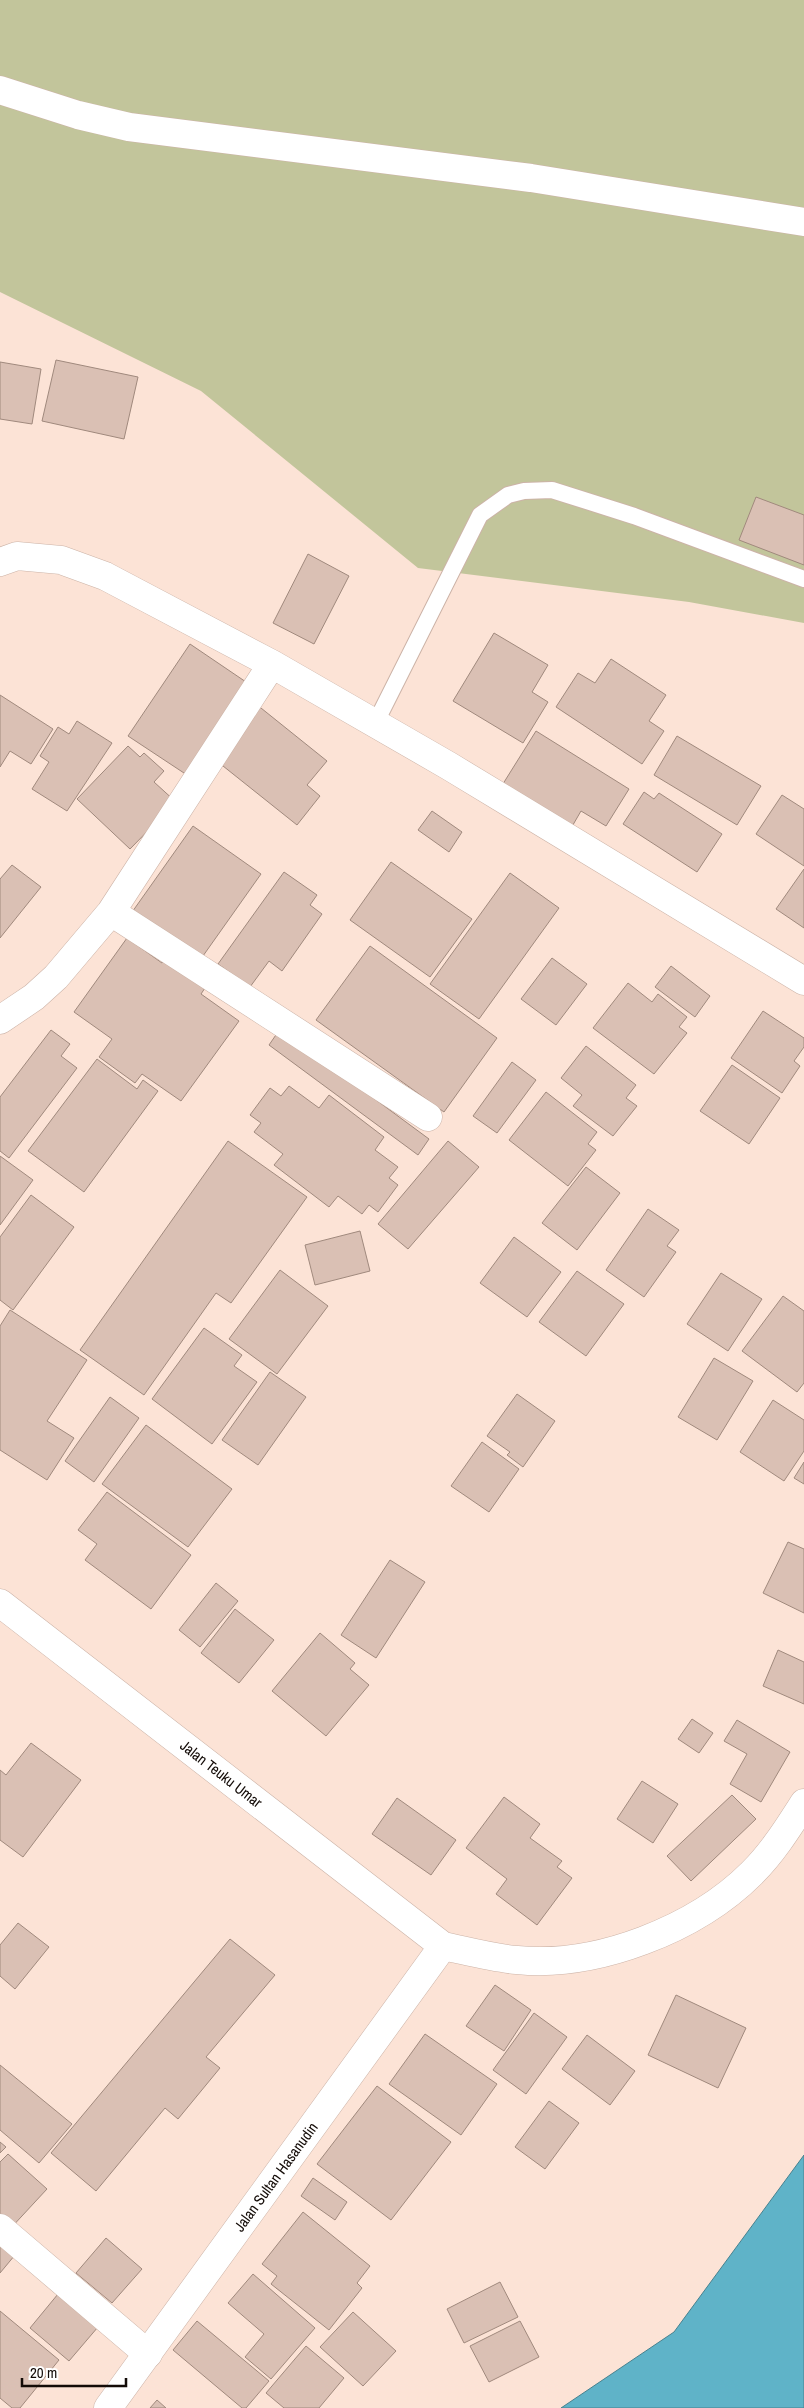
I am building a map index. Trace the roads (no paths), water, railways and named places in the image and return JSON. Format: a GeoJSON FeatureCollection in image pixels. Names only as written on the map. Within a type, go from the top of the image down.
{"type":"FeatureCollection","features":[{"type":"Feature","properties":{"kind":"street"},"geometry":{"type":"LineString","coordinates":[[0,90],[78,115],[129,126],[531,178],[804,222]]}},
{"type":"Feature","properties":{"kind":"street"},"geometry":{"type":"LineString","coordinates":[[0,562],[17,556],[61,560],[105,576],[272,664],[804,981]]}},
{"type":"Feature","properties":{"kind":"street"},"geometry":{"type":"LineString","coordinates":[[0,1020],[34,997],[56,977],[111,912],[272,664]]}},
{"type":"Feature","properties":{"kind":"street"},"geometry":{"type":"LineString","coordinates":[[111,912],[428,1117]]}},
{"type":"Feature","properties":{"kind":"street","name":"Jalan Teuku Umar"},"geometry":{"type":"LineString","coordinates":[[0,1602],[442,1946]]}},
{"type":"Feature","properties":{"kind":"street"},"geometry":{"type":"LineString","coordinates":[[442,1946],[518,1960],[566,1959],[611,1951],[665,1932],[714,1904],[751,1874],[774,1848],[804,1803]]}},
{"type":"Feature","properties":{"kind":"street","name":"Jalan Sultan Hasanudin"},"geometry":{"type":"LineString","coordinates":[[108,2408],[442,1946]]}},
{"type":"Feature","properties":{"kind":"street"},"geometry":{"type":"LineString","coordinates":[[0,2228],[148,2354]]}},
{"type":"Feature","properties":{"kind":"lane"},"geometry":{"type":"LineString","coordinates":[[375,724],[480,515],[508,495],[524,491],[552,490],[634,516],[804,580]]}},
{"type":"Feature","properties":{"kind":"water"},"geometry":{"type":"Polygon","coordinates":[[[804,2155],[804,2408],[561,2408],[674,2332],[804,2155]]]}}]}
